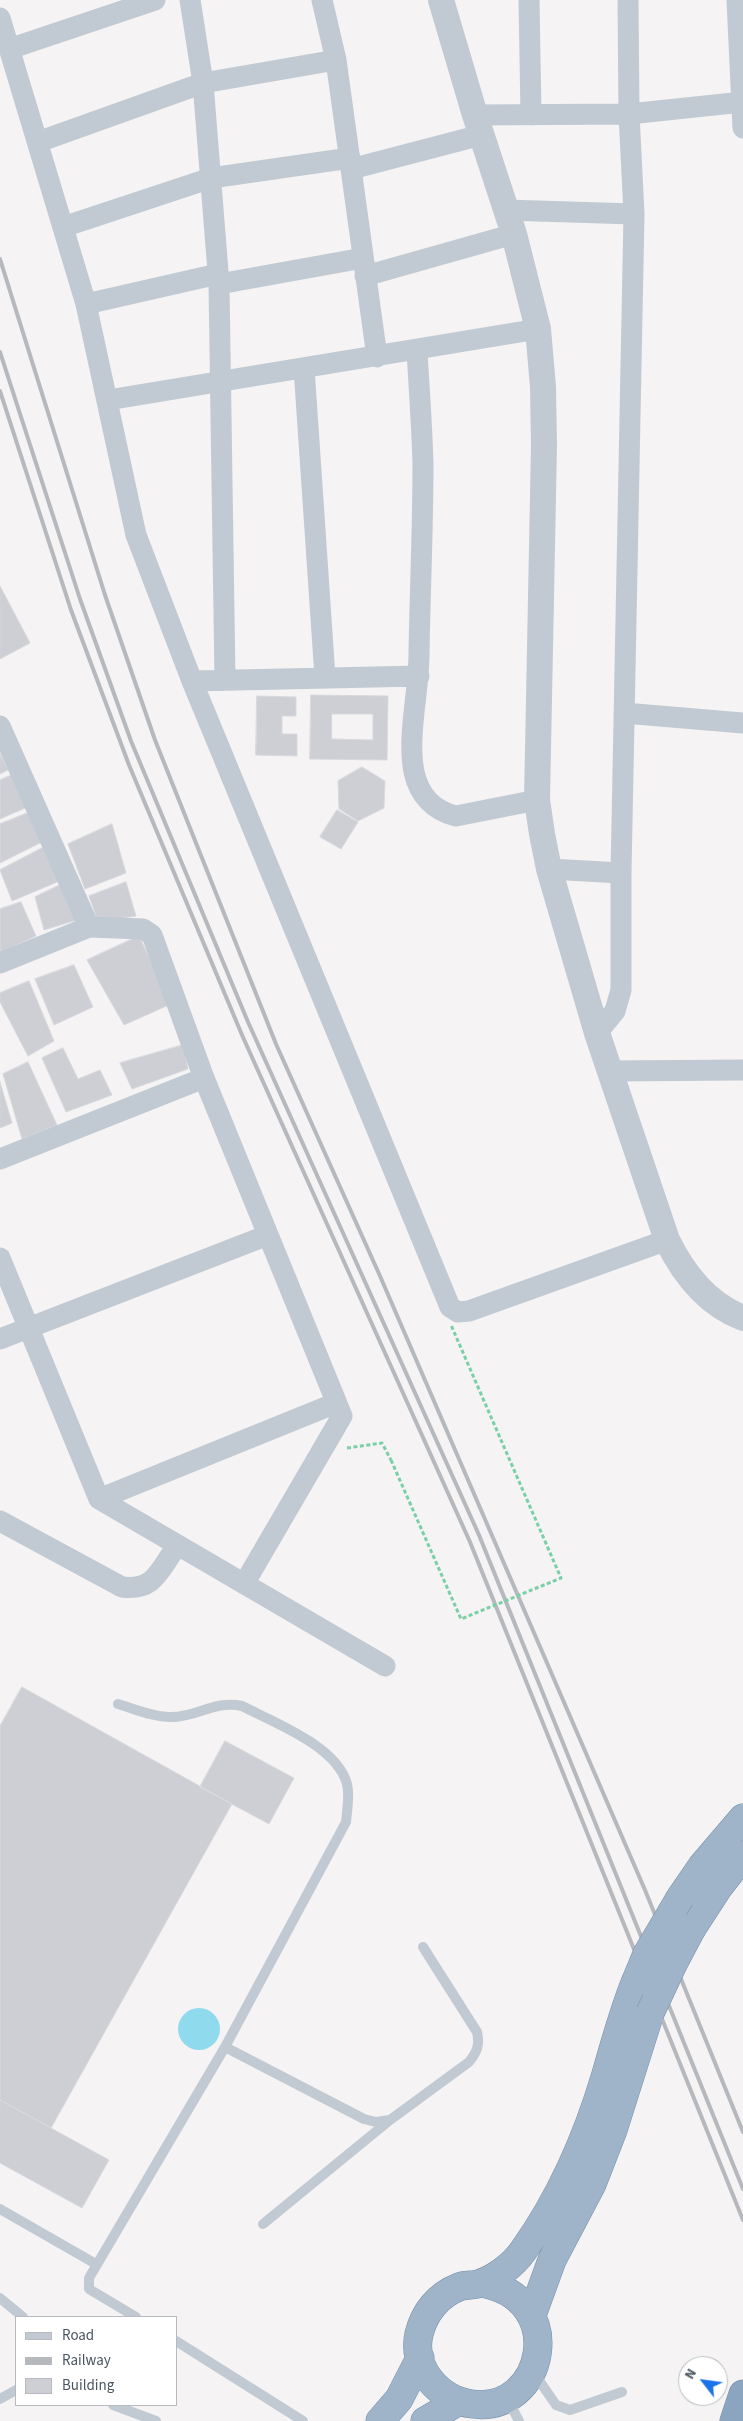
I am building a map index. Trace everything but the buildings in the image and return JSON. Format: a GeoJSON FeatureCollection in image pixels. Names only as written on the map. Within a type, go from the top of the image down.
{"type":"FeatureCollection","features":[{"type":"Feature","properties":{"kind":"highway"},"geometry":{"type":"LineString","coordinates":[[481,2283],[511,2292],[523,2302],[532,2315],[538,2333],[538,2352],[533,2370],[522,2386],[506,2398],[491,2403],[475,2404],[458,2401],[438,2389],[424,2370],[420,2358],[419,2336],[426,2315],[440,2298],[459,2287],[481,2283],[501,2272],[521,2254],[551,2206],[580,2147],[594,2109],[619,2026],[647,1954],[680,1898],[702,1866],[743,1818]]}},
{"type":"Feature","properties":{"kind":"highway"},"geometry":{"type":"LineString","coordinates":[[532,2315],[552,2260],[592,2184],[614,2130],[650,2013],[692,1928],[718,1888],[743,1856]]}},
{"type":"Feature","properties":{"kind":"highway"},"geometry":{"type":"LineString","coordinates":[[380,2421],[398,2399],[420,2358]]}},
{"type":"Feature","properties":{"kind":"highway"},"geometry":{"type":"LineString","coordinates":[[734,2421],[743,2394]]}},
{"type":"Feature","properties":{"kind":"highway"},"geometry":{"type":"LineString","coordinates":[[425,2421],[458,2401]]}},
{"type":"Feature","properties":{"kind":"street"},"geometry":{"type":"LineString","coordinates":[[9,49],[155,0]]}},
{"type":"Feature","properties":{"kind":"street"},"geometry":{"type":"LineString","coordinates":[[190,0],[203,83],[212,178],[218,279],[225,680]]}},
{"type":"Feature","properties":{"kind":"street"},"geometry":{"type":"LineString","coordinates":[[322,0],[336,60],[377,357]]}},
{"type":"Feature","properties":{"kind":"street"},"geometry":{"type":"LineString","coordinates":[[441,0],[478,125],[514,234],[538,329],[543,387],[544,445],[538,800],[549,869],[597,1034],[667,1240],[679,1266],[691,1281],[707,1295],[743,1318]]}},
{"type":"Feature","properties":{"kind":"street"},"geometry":{"type":"LineString","coordinates":[[529,0],[531,115]]}},
{"type":"Feature","properties":{"kind":"street"},"geometry":{"type":"LineString","coordinates":[[597,1034],[615,1011],[621,990],[621,873],[634,214],[629,114],[628,0]]}},
{"type":"Feature","properties":{"kind":"street"},"geometry":{"type":"LineString","coordinates":[[737,0],[743,128]]}},
{"type":"Feature","properties":{"kind":"street"},"geometry":{"type":"LineString","coordinates":[[0,18],[86,304],[136,535],[192,681],[450,1307],[458,1312],[469,1311],[667,1240]]}},
{"type":"Feature","properties":{"kind":"street"},"geometry":{"type":"LineString","coordinates":[[38,142],[203,83],[336,60]]}},
{"type":"Feature","properties":{"kind":"street"},"geometry":{"type":"LineString","coordinates":[[63,227],[212,178],[350,164],[478,125],[531,115],[629,114],[743,102]]}},
{"type":"Feature","properties":{"kind":"street"},"geometry":{"type":"LineString","coordinates":[[505,210],[634,214]]}},
{"type":"Feature","properties":{"kind":"street"},"geometry":{"type":"LineString","coordinates":[[86,304],[218,279],[364,267],[514,234]]}},
{"type":"Feature","properties":{"kind":"street"},"geometry":{"type":"LineString","coordinates":[[108,400],[538,329]]}},
{"type":"Feature","properties":{"kind":"street"},"geometry":{"type":"LineString","coordinates":[[417,350],[422,464],[419,676],[413,739],[414,772],[421,790],[430,803],[444,813],[456,816],[538,800]]}},
{"type":"Feature","properties":{"kind":"street"},"geometry":{"type":"LineString","coordinates":[[304,368],[325,677]]}},
{"type":"Feature","properties":{"kind":"street"},"geometry":{"type":"LineString","coordinates":[[192,681],[419,676]]}},
{"type":"Feature","properties":{"kind":"street"},"geometry":{"type":"LineString","coordinates":[[624,713],[743,724]]}},
{"type":"Feature","properties":{"kind":"street"},"geometry":{"type":"LineString","coordinates":[[0,726],[89,927]]}},
{"type":"Feature","properties":{"kind":"street"},"geometry":{"type":"LineString","coordinates":[[549,869],[621,873]]}},
{"type":"Feature","properties":{"kind":"street"},"geometry":{"type":"LineString","coordinates":[[0,963],[89,927],[143,929],[152,935],[204,1078],[342,1416],[244,1584]]}},
{"type":"Feature","properties":{"kind":"street"},"geometry":{"type":"LineString","coordinates":[[610,1071],[743,1070]]}},
{"type":"Feature","properties":{"kind":"street"},"geometry":{"type":"LineString","coordinates":[[0,1159],[204,1078]]}},
{"type":"Feature","properties":{"kind":"street"},"geometry":{"type":"LineString","coordinates":[[0,1339],[268,1235]]}},
{"type":"Feature","properties":{"kind":"street"},"geometry":{"type":"LineString","coordinates":[[0,1258],[99,1499],[385,1666]]}},
{"type":"Feature","properties":{"kind":"street"},"geometry":{"type":"LineString","coordinates":[[99,1499],[336,1403]]}},
{"type":"Feature","properties":{"kind":"street"},"geometry":{"type":"LineString","coordinates":[[0,1520],[122,1587],[136,1588],[148,1585],[177,1546]]}},
{"type":"Feature","properties":{"kind":"lane"},"geometry":{"type":"LineString","coordinates":[[118,1704],[152,1715],[171,1717],[186,1715],[217,1704],[229,1703],[242,1706],[325,1752],[340,1767],[348,1785],[346,1822],[225,2047],[89,2278],[89,2289],[134,2316]]}},
{"type":"Feature","properties":{"kind":"lane"},"geometry":{"type":"LineString","coordinates":[[263,2224],[390,2120],[469,2062],[476,2053],[479,2043],[477,2032],[423,1947]]}},
{"type":"Feature","properties":{"kind":"lane"},"geometry":{"type":"LineString","coordinates":[[225,2047],[364,2119],[376,2122],[390,2120]]}},
{"type":"Feature","properties":{"kind":"lane"},"geometry":{"type":"LineString","coordinates":[[0,2209],[96,2264]]}},
{"type":"Feature","properties":{"kind":"lane"},"geometry":{"type":"LineString","coordinates":[[0,2298],[22,2316]]}},
{"type":"Feature","properties":{"kind":"lane"},"geometry":{"type":"LineString","coordinates":[[178,2342],[303,2421]]}},
{"type":"Feature","properties":{"kind":"lane"},"geometry":{"type":"LineString","coordinates":[[533,2370],[556,2405],[570,2410],[622,2392]]}},
{"type":"Feature","properties":{"kind":"lane"},"geometry":{"type":"LineString","coordinates":[[0,2398],[15,2390]]}},
{"type":"Feature","properties":{"kind":"lane"},"geometry":{"type":"LineString","coordinates":[[506,2398],[519,2421]]}},
{"type":"Feature","properties":{"kind":"lane"},"geometry":{"type":"LineString","coordinates":[[116,2406],[156,2421]]}},
{"type":"Feature","properties":{"kind":"path"},"geometry":{"type":"LineString","coordinates":[[329,1439],[345,1448],[382,1443],[461,1620],[561,1578],[451,1325]]}},
{"type":"Feature","properties":{"kind":"water"},"geometry":{"type":"Polygon","coordinates":[[[199,2008],[214,2014],[220,2029],[214,2044],[199,2050],[184,2044],[178,2029],[184,2014],[199,2008]]]}},
{"type":"Feature","properties":{"kind":"railway"},"geometry":{"type":"LineString","coordinates":[[0,259],[105,595],[155,740],[276,1044],[380,1276],[645,1890],[743,2132]]}},
{"type":"Feature","properties":{"kind":"railway"},"geometry":{"type":"LineString","coordinates":[[0,352],[80,599],[131,741],[248,1022],[479,1535],[743,2189]]}},
{"type":"Feature","properties":{"kind":"railway"},"geometry":{"type":"LineString","coordinates":[[0,391],[71,610],[129,765],[242,1035],[470,1542],[743,2220]]}}]}
